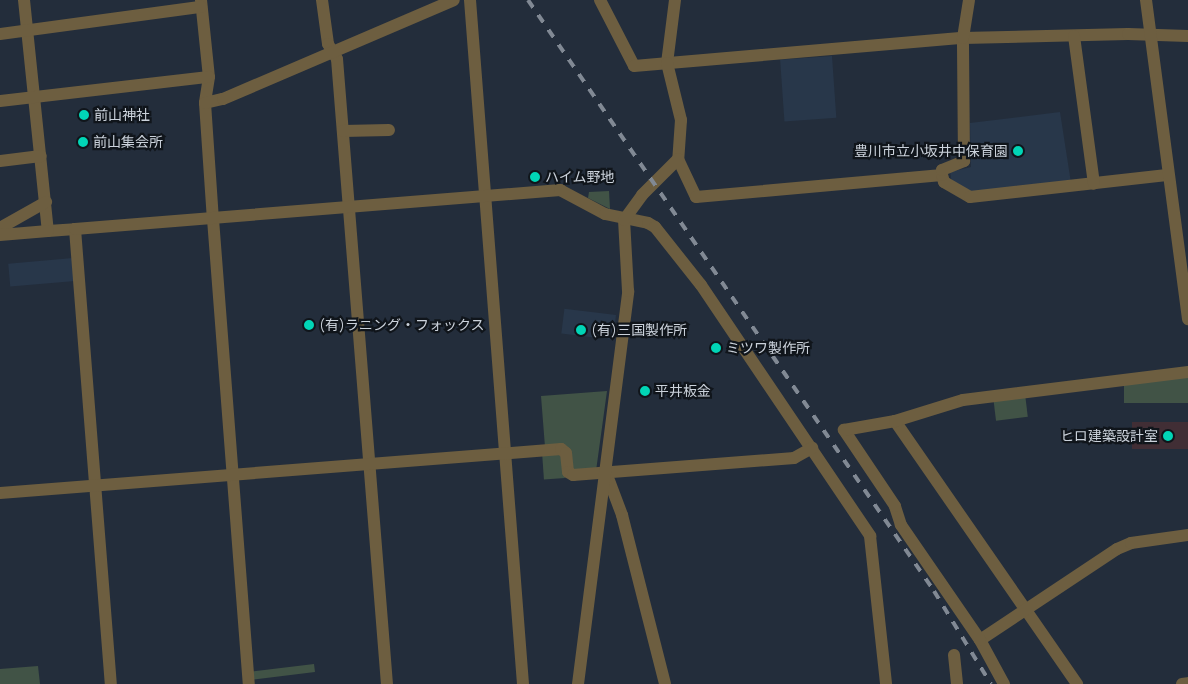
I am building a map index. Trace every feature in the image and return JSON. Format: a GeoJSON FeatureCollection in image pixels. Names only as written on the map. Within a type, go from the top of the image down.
{"type":"FeatureCollection","features":[{"type":"Feature","properties":{"kind":"street"},"geometry":{"type":"LineString","coordinates":[[24,0],[48,231]]}},
{"type":"Feature","properties":{"kind":"street"},"geometry":{"type":"LineString","coordinates":[[322,0],[328,44],[337,59],[387,684]]}},
{"type":"Feature","properties":{"kind":"street"},"geometry":{"type":"LineString","coordinates":[[205,103],[223,99],[454,0]]}},
{"type":"Feature","properties":{"kind":"street"},"geometry":{"type":"LineString","coordinates":[[470,0],[523,684]]}},
{"type":"Feature","properties":{"kind":"street"},"geometry":{"type":"LineString","coordinates":[[600,0],[634,66],[963,38],[1188,36]]}},
{"type":"Feature","properties":{"kind":"street"},"geometry":{"type":"LineString","coordinates":[[675,0],[667,63],[681,120],[678,159],[696,196],[942,175]]}},
{"type":"Feature","properties":{"kind":"street"},"geometry":{"type":"LineString","coordinates":[[969,0],[963,38],[964,161],[942,170],[944,182],[970,197],[1168,175]]}},
{"type":"Feature","properties":{"kind":"street"},"geometry":{"type":"LineString","coordinates":[[1146,0],[1188,319]]}},
{"type":"Feature","properties":{"kind":"street"},"geometry":{"type":"LineString","coordinates":[[0,34],[201,4],[209,77],[205,103],[213,219],[249,684]]}},
{"type":"Feature","properties":{"kind":"street"},"geometry":{"type":"LineString","coordinates":[[1074,36],[1094,184]]}},
{"type":"Feature","properties":{"kind":"street"},"geometry":{"type":"LineString","coordinates":[[0,101],[209,77]]}},
{"type":"Feature","properties":{"kind":"street"},"geometry":{"type":"LineString","coordinates":[[343,131],[389,130]]}},
{"type":"Feature","properties":{"kind":"street"},"geometry":{"type":"LineString","coordinates":[[0,161],[41,156]]}},
{"type":"Feature","properties":{"kind":"street"},"geometry":{"type":"LineString","coordinates":[[578,684],[628,290],[624,220],[642,195],[678,159]]}},
{"type":"Feature","properties":{"kind":"street"},"geometry":{"type":"LineString","coordinates":[[0,235],[560,190],[604,214],[655,227],[701,284],[870,536],[886,684]]}},
{"type":"Feature","properties":{"kind":"street"},"geometry":{"type":"LineString","coordinates":[[0,228],[46,202]]}},
{"type":"Feature","properties":{"kind":"street"},"geometry":{"type":"LineString","coordinates":[[75,229],[94,486],[112,684]]}},
{"type":"Feature","properties":{"kind":"street"},"geometry":{"type":"LineString","coordinates":[[1004,684],[980,640],[901,525],[895,506],[844,430],[895,421],[963,400],[1188,372]]}},
{"type":"Feature","properties":{"kind":"street"},"geometry":{"type":"LineString","coordinates":[[895,421],[1024,611],[1077,684]]}},
{"type":"Feature","properties":{"kind":"street"},"geometry":{"type":"LineString","coordinates":[[0,492],[563,449],[570,474],[794,458],[812,448]]}},
{"type":"Feature","properties":{"kind":"street"},"geometry":{"type":"LineString","coordinates":[[606,472],[622,515],[665,684]]}},
{"type":"Feature","properties":{"kind":"street"},"geometry":{"type":"LineString","coordinates":[[980,640],[1125,545],[1188,535]]}},
{"type":"Feature","properties":{"kind":"street"},"geometry":{"type":"LineString","coordinates":[[954,655],[956,684]]}},
{"type":"Feature","properties":{"kind":"street"},"geometry":{"type":"LineString","coordinates":[[1182,684],[1188,683]]}},
{"type":"Feature","properties":{"kind":"shaded area"},"geometry":{"type":"Polygon","coordinates":[[[832,56],[836,118],[784,121],[780,60],[832,56]]]}},
{"type":"Feature","properties":{"kind":"shaded area"},"geometry":{"type":"Polygon","coordinates":[[[1060,112],[1071,183],[971,193],[952,183],[950,172],[971,167],[970,123],[1060,112]]]}},
{"type":"Feature","properties":{"kind":"shaded area"},"geometry":{"type":"Polygon","coordinates":[[[73,258],[75,281],[10,287],[8,264],[73,258]]]}},
{"type":"Feature","properties":{"kind":"shaded area"},"geometry":{"type":"Polygon","coordinates":[[[564,309],[616,315],[613,340],[561,333],[564,309]]]}},
{"type":"Feature","properties":{"kind":"shaded area"},"geometry":{"type":"Polygon","coordinates":[[[1132,422],[1188,422],[1188,449],[1132,449],[1132,422]]]}},
{"type":"Feature","properties":{"kind":"green space"},"geometry":{"type":"Polygon","coordinates":[[[609,191],[610,209],[588,198],[589,192],[609,191]]]}},
{"type":"Feature","properties":{"kind":"green space"},"geometry":{"type":"Polygon","coordinates":[[[1124,374],[1188,374],[1188,403],[1124,403],[1124,374]]]}},
{"type":"Feature","properties":{"kind":"green space"},"geometry":{"type":"Polygon","coordinates":[[[607,391],[596,471],[574,472],[568,452],[545,447],[541,396],[607,391]]]}},
{"type":"Feature","properties":{"kind":"green space"},"geometry":{"type":"Polygon","coordinates":[[[1025,394],[1028,417],[996,421],[993,398],[1025,394]]]}},
{"type":"Feature","properties":{"kind":"green space"},"geometry":{"type":"Polygon","coordinates":[[[563,451],[565,478],[544,479],[542,452],[563,451]]]}},
{"type":"Feature","properties":{"kind":"green space"},"geometry":{"type":"Polygon","coordinates":[[[314,664],[315,672],[253,679],[252,672],[314,664]]]}},
{"type":"Feature","properties":{"kind":"green space"},"geometry":{"type":"Polygon","coordinates":[[[38,666],[40,684],[0,684],[0,669],[38,666]]]}},
{"type":"Feature","properties":{"kind":"railway"},"geometry":{"type":"LineString","coordinates":[[528,0],[934,591],[991,684]]}},
{"type":"Feature","properties":{"kind":"place","name":"前山神社"},"geometry":{"type":"Point","coordinates":[84,115]}},
{"type":"Feature","properties":{"kind":"place","name":"前山集会所"},"geometry":{"type":"Point","coordinates":[83,142]}},
{"type":"Feature","properties":{"kind":"place","name":"豊川市立小坂井中保育園"},"geometry":{"type":"Point","coordinates":[1018,151]}},
{"type":"Feature","properties":{"kind":"place","name":"ハイム野地"},"geometry":{"type":"Point","coordinates":[535,177]}},
{"type":"Feature","properties":{"kind":"place","name":"(有)ラニング・フォックス"},"geometry":{"type":"Point","coordinates":[309,325]}},
{"type":"Feature","properties":{"kind":"place","name":"(有)三国製作所"},"geometry":{"type":"Point","coordinates":[581,330]}},
{"type":"Feature","properties":{"kind":"place","name":"ミツワ製作所"},"geometry":{"type":"Point","coordinates":[716,348]}},
{"type":"Feature","properties":{"kind":"place","name":"平井板金"},"geometry":{"type":"Point","coordinates":[645,391]}},
{"type":"Feature","properties":{"kind":"place","name":"ヒロ建築設計室"},"geometry":{"type":"Point","coordinates":[1168,436]}}]}
